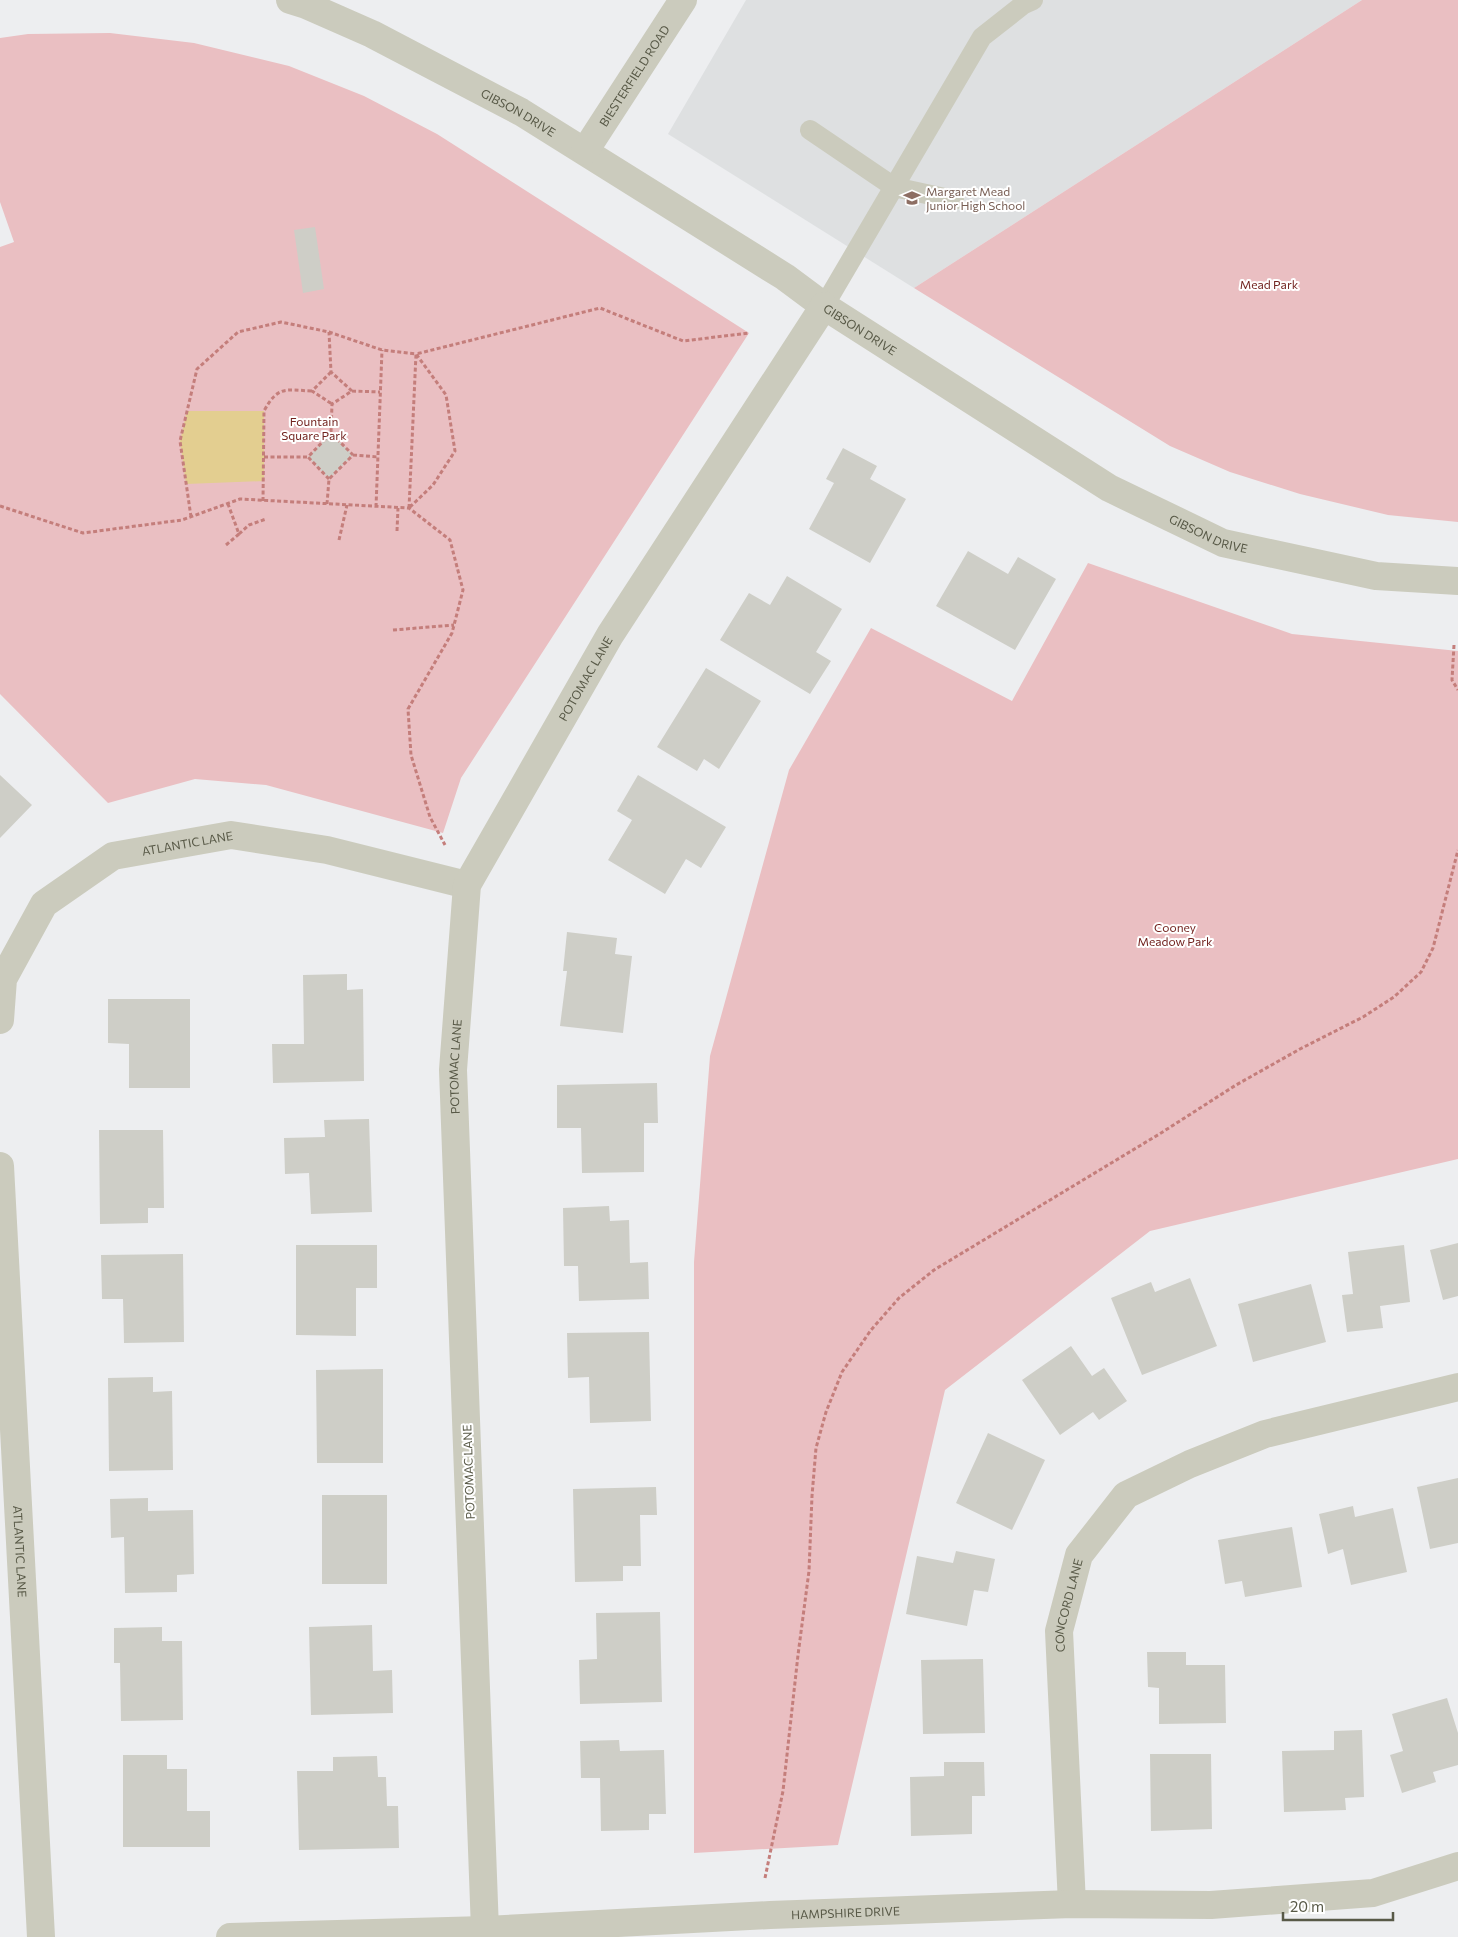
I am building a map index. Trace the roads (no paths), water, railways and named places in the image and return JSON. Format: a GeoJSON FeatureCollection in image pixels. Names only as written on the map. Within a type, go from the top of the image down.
{"type":"FeatureCollection","features":[{"type":"Feature","properties":{"kind":"street","name":"GIBSON DRIVE"},"geometry":{"type":"LineString","coordinates":[[290,0],[306,5],[372,34],[521,112],[785,277],[824,306],[1108,488],[1224,543],[1376,576],[1458,581]]}},
{"type":"Feature","properties":{"kind":"street","name":"BIESTERFIELD ROAD"},"geometry":{"type":"LineString","coordinates":[[585,151],[683,0]]}},
{"type":"Feature","properties":{"kind":"street","name":"POTOMAC LANE"},"geometry":{"type":"LineString","coordinates":[[485,1930],[453,1070],[468,885],[610,635],[824,306]]}},
{"type":"Feature","properties":{"kind":"street","name":"ATLANTIC LANE"},"geometry":{"type":"LineString","coordinates":[[0,1020],[3,979],[44,904],[113,856],[231,835],[327,850],[468,885]]}},
{"type":"Feature","properties":{"kind":"street","name":"ATLANTIC LANE"},"geometry":{"type":"LineString","coordinates":[[0,1166],[42,1937]]}},
{"type":"Feature","properties":{"kind":"street","name":"CONCORD LANE"},"geometry":{"type":"LineString","coordinates":[[1072,1904],[1059,1631],[1079,1555],[1126,1495],[1190,1464],[1265,1434],[1458,1387]]}},
{"type":"Feature","properties":{"kind":"street","name":"HAMPSHIRE DRIVE"},"geometry":{"type":"LineString","coordinates":[[230,1937],[485,1930],[1072,1904],[1211,1905],[1373,1893],[1458,1866]]}},
{"type":"Feature","properties":{"kind":"lane"},"geometry":{"type":"LineString","coordinates":[[824,306],[982,37],[1024,4],[1033,0]]}},
{"type":"Feature","properties":{"kind":"lane"},"geometry":{"type":"LineString","coordinates":[[810,130],[894,187],[954,200]]}},
{"type":"Feature","properties":{"kind":"place","name":"Margaret Mead Junior High School"},"geometry":{"type":"Point","coordinates":[912,198]}},
{"type":"Feature","properties":{"kind":"park label","name":"Mead Park"},"geometry":{"type":"Point","coordinates":[1269,284]}},
{"type":"Feature","properties":{"kind":"park label","name":"Fountain Square Park"},"geometry":{"type":"Point","coordinates":[314,428]}},
{"type":"Feature","properties":{"kind":"park label","name":"Cooney Meadow Park"},"geometry":{"type":"Point","coordinates":[1175,934]}}]}
